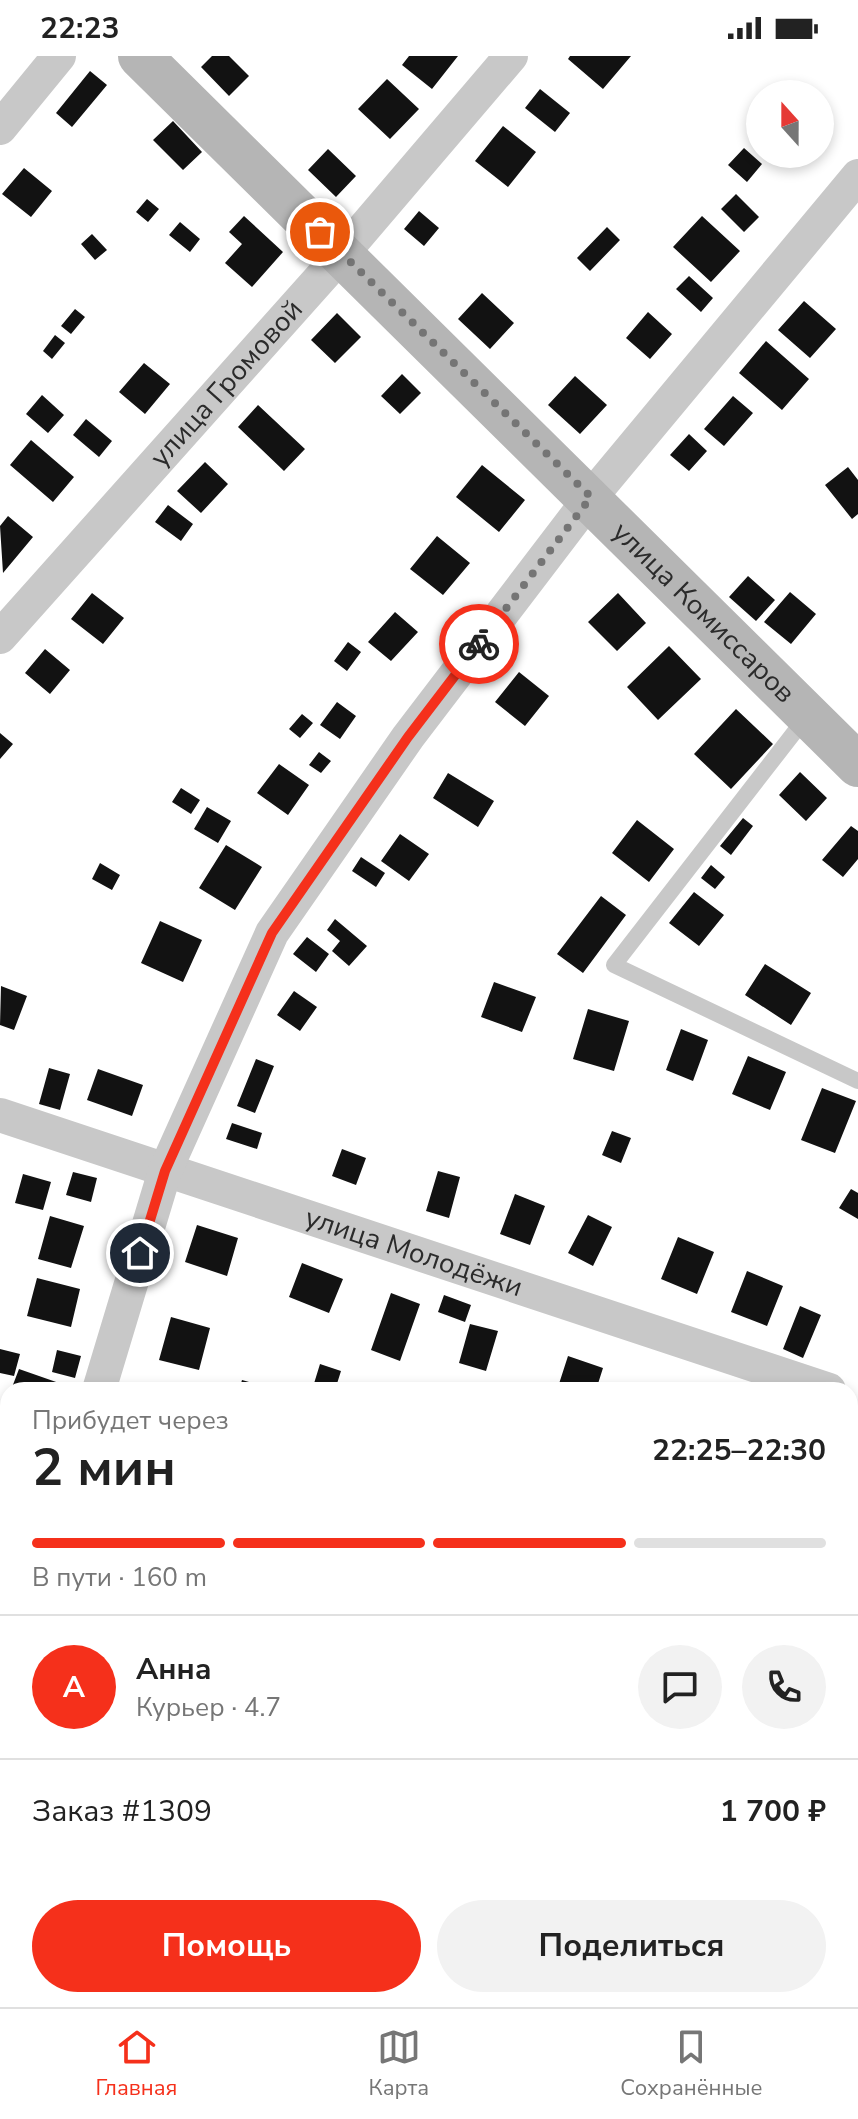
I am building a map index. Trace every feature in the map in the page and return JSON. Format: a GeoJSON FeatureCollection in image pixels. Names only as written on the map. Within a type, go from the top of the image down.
{"type":"FeatureCollection","features":[{"type":"Feature","properties":{"kind":"main road","name":"улица Комиссаров"},"geometry":{"type":"LineString","coordinates":[[140,56],[591,497],[858,765]]}},
{"type":"Feature","properties":{"kind":"street"},"geometry":{"type":"LineString","coordinates":[[0,128],[59,56]]}},
{"type":"Feature","properties":{"kind":"street","name":"улица Громовой"},"geometry":{"type":"LineString","coordinates":[[0,637],[342,254],[511,56]]}},
{"type":"Feature","properties":{"kind":"street"},"geometry":{"type":"LineString","coordinates":[[101,1382],[165,1171],[272,933],[408,737],[591,497],[858,176]]}},
{"type":"Feature","properties":{"kind":"street","name":"улица Молодёжи"},"geometry":{"type":"LineString","coordinates":[[0,1115],[805,1382]]}},
{"type":"Feature","properties":{"kind":"lane"},"geometry":{"type":"LineString","coordinates":[[808,715],[614,965],[858,1081]]}},
{"type":"Feature","properties":{"kind":"building"},"geometry":{"type":"Polygon","coordinates":[[[212,56],[229,56],[249,76],[229,96],[201,67],[212,56]]]}},
{"type":"Feature","properties":{"kind":"building"},"geometry":{"type":"Polygon","coordinates":[[[409,56],[458,56],[432,89],[402,65],[409,56]]]}},
{"type":"Feature","properties":{"kind":"building"},"geometry":{"type":"Polygon","coordinates":[[[570,56],[631,56],[603,89],[568,59],[570,56]]]}},
{"type":"Feature","properties":{"kind":"building"},"geometry":{"type":"Polygon","coordinates":[[[90,71],[107,85],[72,127],[56,113],[90,71]]]}},
{"type":"Feature","properties":{"kind":"building"},"geometry":{"type":"Polygon","coordinates":[[[387,79],[419,109],[390,139],[358,109],[387,79]]]}},
{"type":"Feature","properties":{"kind":"building"},"geometry":{"type":"Polygon","coordinates":[[[540,89],[570,113],[555,132],[525,108],[540,89]]]}},
{"type":"Feature","properties":{"kind":"building"},"geometry":{"type":"Polygon","coordinates":[[[173,121],[202,152],[183,170],[153,140],[173,121]]]}},
{"type":"Feature","properties":{"kind":"building"},"geometry":{"type":"Polygon","coordinates":[[[503,126],[536,152],[508,187],[475,161],[503,126]]]}},
{"type":"Feature","properties":{"kind":"building"},"geometry":{"type":"Polygon","coordinates":[[[744,148],[746,168],[759,168],[747,182],[728,165],[744,148]]]}},
{"type":"Feature","properties":{"kind":"building"},"geometry":{"type":"Polygon","coordinates":[[[328,149],[356,176],[336,197],[308,170],[328,149]]]}},
{"type":"Feature","properties":{"kind":"building"},"geometry":{"type":"Polygon","coordinates":[[[24,168],[52,191],[31,217],[2,194],[24,168]]]}},
{"type":"Feature","properties":{"kind":"building"},"geometry":{"type":"Polygon","coordinates":[[[736,194],[759,217],[744,232],[721,209],[736,194]]]}},
{"type":"Feature","properties":{"kind":"building"},"geometry":{"type":"Polygon","coordinates":[[[147,199],[159,209],[148,222],[136,212],[147,199]]]}},
{"type":"Feature","properties":{"kind":"building"},"geometry":{"type":"Polygon","coordinates":[[[419,211],[439,228],[424,246],[404,229],[419,211]]]}},
{"type":"Feature","properties":{"kind":"building"},"geometry":{"type":"Polygon","coordinates":[[[244,216],[283,252],[252,287],[225,263],[242,244],[229,232],[244,216]]]}},
{"type":"Feature","properties":{"kind":"building"},"geometry":{"type":"Polygon","coordinates":[[[702,216],[740,251],[711,282],[673,247],[702,216]]]}},
{"type":"Feature","properties":{"kind":"building"},"geometry":{"type":"Polygon","coordinates":[[[180,222],[200,239],[190,252],[169,235],[180,222]]]}},
{"type":"Feature","properties":{"kind":"building"},"geometry":{"type":"Polygon","coordinates":[[[607,227],[620,240],[590,271],[577,258],[607,227]]]}},
{"type":"Feature","properties":{"kind":"building"},"geometry":{"type":"Polygon","coordinates":[[[92,234],[107,250],[95,260],[81,244],[92,234]]]}},
{"type":"Feature","properties":{"kind":"building"},"geometry":{"type":"Polygon","coordinates":[[[689,276],[713,298],[701,312],[676,289],[689,276]]]}},
{"type":"Feature","properties":{"kind":"building"},"geometry":{"type":"Polygon","coordinates":[[[482,293],[514,323],[490,349],[458,319],[482,293]]]}},
{"type":"Feature","properties":{"kind":"building"},"geometry":{"type":"Polygon","coordinates":[[[804,301],[836,329],[810,358],[778,330],[804,301]]]}},
{"type":"Feature","properties":{"kind":"building"},"geometry":{"type":"Polygon","coordinates":[[[75,309],[85,317],[71,334],[61,326],[75,309]]]}},
{"type":"Feature","properties":{"kind":"building"},"geometry":{"type":"Polygon","coordinates":[[[648,312],[672,334],[650,359],[626,338],[648,312]]]}},
{"type":"Feature","properties":{"kind":"building"},"geometry":{"type":"Polygon","coordinates":[[[337,313],[361,337],[335,363],[311,340],[337,313]]]}},
{"type":"Feature","properties":{"kind":"building"},"geometry":{"type":"Polygon","coordinates":[[[55,335],[65,343],[52,359],[43,351],[55,335]]]}},
{"type":"Feature","properties":{"kind":"building"},"geometry":{"type":"Polygon","coordinates":[[[766,341],[809,379],[782,410],[739,373],[766,341]]]}},
{"type":"Feature","properties":{"kind":"building"},"geometry":{"type":"Polygon","coordinates":[[[144,363],[170,384],[145,414],[119,392],[144,363]]]}},
{"type":"Feature","properties":{"kind":"building"},"geometry":{"type":"Polygon","coordinates":[[[402,374],[421,393],[400,414],[381,396],[402,374]]]}},
{"type":"Feature","properties":{"kind":"building"},"geometry":{"type":"Polygon","coordinates":[[[575,376],[607,405],[580,434],[548,405],[575,376]]]}},
{"type":"Feature","properties":{"kind":"building"},"geometry":{"type":"Polygon","coordinates":[[[42,395],[64,415],[48,433],[26,414],[42,395]]]}},
{"type":"Feature","properties":{"kind":"building"},"geometry":{"type":"Polygon","coordinates":[[[733,396],[753,413],[724,446],[704,429],[733,396]]]}},
{"type":"Feature","properties":{"kind":"building"},"geometry":{"type":"Polygon","coordinates":[[[258,405],[305,449],[284,471],[238,427],[258,405]]]}},
{"type":"Feature","properties":{"kind":"building"},"geometry":{"type":"Polygon","coordinates":[[[86,419],[112,441],[99,457],[73,435],[86,419]]]}},
{"type":"Feature","properties":{"kind":"building"},"geometry":{"type":"Polygon","coordinates":[[[689,434],[707,451],[689,471],[670,455],[689,434]]]}},
{"type":"Feature","properties":{"kind":"building"},"geometry":{"type":"Polygon","coordinates":[[[31,440],[74,477],[53,502],[10,465],[31,440]]]}},
{"type":"Feature","properties":{"kind":"building"},"geometry":{"type":"Polygon","coordinates":[[[205,462],[228,484],[201,513],[177,491],[205,462]]]}},
{"type":"Feature","properties":{"kind":"building"},"geometry":{"type":"Polygon","coordinates":[[[482,465],[525,500],[499,532],[456,497],[482,465]]]}},
{"type":"Feature","properties":{"kind":"building"},"geometry":{"type":"Polygon","coordinates":[[[848,467],[858,480],[858,514],[852,519],[825,485],[848,467]]]}},
{"type":"Feature","properties":{"kind":"building"},"geometry":{"type":"Polygon","coordinates":[[[168,505],[193,524],[181,541],[155,522],[168,505]]]}},
{"type":"Feature","properties":{"kind":"building"},"geometry":{"type":"Polygon","coordinates":[[[8,516],[33,537],[3,573],[0,526],[8,516]]]}},
{"type":"Feature","properties":{"kind":"building"},"geometry":{"type":"Polygon","coordinates":[[[437,536],[470,563],[443,595],[410,569],[437,536]]]}},
{"type":"Feature","properties":{"kind":"building"},"geometry":{"type":"Polygon","coordinates":[[[748,576],[775,600],[756,621],[729,597],[748,576]]]}},
{"type":"Feature","properties":{"kind":"building"},"geometry":{"type":"Polygon","coordinates":[[[790,592],[816,614],[791,644],[764,622],[790,592]]]}},
{"type":"Feature","properties":{"kind":"building"},"geometry":{"type":"Polygon","coordinates":[[[92,593],[124,618],[103,644],[71,619],[92,593]]]}},
{"type":"Feature","properties":{"kind":"building"},"geometry":{"type":"Polygon","coordinates":[[[618,593],[646,623],[617,651],[588,622],[618,593]]]}},
{"type":"Feature","properties":{"kind":"building"},"geometry":{"type":"Polygon","coordinates":[[[395,612],[418,632],[391,661],[368,642],[395,612]]]}},
{"type":"Feature","properties":{"kind":"building"},"geometry":{"type":"Polygon","coordinates":[[[348,642],[361,652],[347,671],[334,661],[348,642]]]}},
{"type":"Feature","properties":{"kind":"building"},"geometry":{"type":"Polygon","coordinates":[[[669,646],[701,679],[658,720],[627,687],[669,646]]]}},
{"type":"Feature","properties":{"kind":"building"},"geometry":{"type":"Polygon","coordinates":[[[45,649],[70,670],[50,694],[25,673],[45,649]]]}},
{"type":"Feature","properties":{"kind":"building"},"geometry":{"type":"Polygon","coordinates":[[[519,672],[549,696],[525,726],[495,702],[519,672]]]}},
{"type":"Feature","properties":{"kind":"building"},"geometry":{"type":"Polygon","coordinates":[[[337,702],[356,716],[340,739],[320,725],[337,702]]]}},
{"type":"Feature","properties":{"kind":"building"},"geometry":{"type":"Polygon","coordinates":[[[736,709],[773,744],[731,789],[694,754],[736,709]]]}},
{"type":"Feature","properties":{"kind":"building"},"geometry":{"type":"Polygon","coordinates":[[[302,714],[313,723],[300,738],[289,729],[302,714]]]}},
{"type":"Feature","properties":{"kind":"building"},"geometry":{"type":"Polygon","coordinates":[[[0,733],[13,744],[0,759],[0,733]]]}},
{"type":"Feature","properties":{"kind":"building"},"geometry":{"type":"Polygon","coordinates":[[[319,752],[331,761],[321,773],[309,765],[319,752]]]}},
{"type":"Feature","properties":{"kind":"building"},"geometry":{"type":"Polygon","coordinates":[[[279,764],[309,785],[288,815],[257,793],[279,764]]]}},
{"type":"Feature","properties":{"kind":"building"},"geometry":{"type":"Polygon","coordinates":[[[800,772],[827,798],[806,821],[779,795],[800,772]]]}},
{"type":"Feature","properties":{"kind":"building"},"geometry":{"type":"Polygon","coordinates":[[[448,773],[494,801],[478,827],[433,798],[448,773]]]}},
{"type":"Feature","properties":{"kind":"building"},"geometry":{"type":"Polygon","coordinates":[[[181,788],[200,800],[191,814],[172,802],[181,788]]]}},
{"type":"Feature","properties":{"kind":"building"},"geometry":{"type":"Polygon","coordinates":[[[207,807],[231,821],[218,843],[194,829],[207,807]]]}},
{"type":"Feature","properties":{"kind":"building"},"geometry":{"type":"Polygon","coordinates":[[[743,818],[753,826],[731,855],[720,846],[743,818]]]}},
{"type":"Feature","properties":{"kind":"building"},"geometry":{"type":"Polygon","coordinates":[[[637,820],[674,849],[649,882],[612,853],[637,820]]]}},
{"type":"Feature","properties":{"kind":"building"},"geometry":{"type":"Polygon","coordinates":[[[851,826],[858,831],[858,859],[843,877],[822,860],[851,826]]]}},
{"type":"Feature","properties":{"kind":"building"},"geometry":{"type":"Polygon","coordinates":[[[400,834],[429,854],[409,881],[381,861],[400,834]]]}},
{"type":"Feature","properties":{"kind":"building"},"geometry":{"type":"Polygon","coordinates":[[[226,845],[262,867],[235,910],[199,888],[226,845]]]}},
{"type":"Feature","properties":{"kind":"building"},"geometry":{"type":"Polygon","coordinates":[[[361,857],[385,873],[376,887],[352,871],[361,857]]]}},
{"type":"Feature","properties":{"kind":"building"},"geometry":{"type":"Polygon","coordinates":[[[100,863],[120,875],[112,890],[92,879],[100,863]]]}},
{"type":"Feature","properties":{"kind":"building"},"geometry":{"type":"Polygon","coordinates":[[[711,865],[725,877],[715,889],[701,878],[711,865]]]}},
{"type":"Feature","properties":{"kind":"building"},"geometry":{"type":"Polygon","coordinates":[[[694,892],[724,915],[699,946],[669,923],[694,892]]]}},
{"type":"Feature","properties":{"kind":"building"},"geometry":{"type":"Polygon","coordinates":[[[601,896],[626,915],[583,973],[557,954],[601,896]]]}},
{"type":"Feature","properties":{"kind":"building"},"geometry":{"type":"Polygon","coordinates":[[[335,919],[367,946],[349,966],[332,951],[340,941],[327,930],[335,919]]]}},
{"type":"Feature","properties":{"kind":"building"},"geometry":{"type":"Polygon","coordinates":[[[160,921],[202,940],[183,982],[141,963],[160,921]]]}},
{"type":"Feature","properties":{"kind":"building"},"geometry":{"type":"Polygon","coordinates":[[[307,937],[329,954],[316,972],[293,954],[307,937]]]}},
{"type":"Feature","properties":{"kind":"building"},"geometry":{"type":"Polygon","coordinates":[[[765,964],[811,993],[791,1025],[745,995],[765,964]]]}},
{"type":"Feature","properties":{"kind":"building"},"geometry":{"type":"Polygon","coordinates":[[[494,982],[536,997],[522,1032],[481,1017],[494,982]]]}},
{"type":"Feature","properties":{"kind":"building"},"geometry":{"type":"Polygon","coordinates":[[[1,986],[27,996],[14,1030],[0,1025],[1,986]]]}},
{"type":"Feature","properties":{"kind":"building"},"geometry":{"type":"Polygon","coordinates":[[[294,991],[317,1007],[300,1031],[277,1015],[294,991]]]}},
{"type":"Feature","properties":{"kind":"building"},"geometry":{"type":"Polygon","coordinates":[[[588,1009],[629,1021],[614,1071],[573,1059],[588,1009]]]}},
{"type":"Feature","properties":{"kind":"building"},"geometry":{"type":"Polygon","coordinates":[[[681,1029],[708,1040],[693,1081],[666,1070],[681,1029]]]}},
{"type":"Feature","properties":{"kind":"building"},"geometry":{"type":"Polygon","coordinates":[[[748,1056],[786,1072],[770,1110],[732,1094],[748,1056]]]}},
{"type":"Feature","properties":{"kind":"building"},"geometry":{"type":"Polygon","coordinates":[[[256,1059],[274,1066],[255,1113],[237,1106],[256,1059]]]}},
{"type":"Feature","properties":{"kind":"building"},"geometry":{"type":"Polygon","coordinates":[[[49,1068],[70,1074],[60,1110],[39,1104],[49,1068]]]}},
{"type":"Feature","properties":{"kind":"building"},"geometry":{"type":"Polygon","coordinates":[[[98,1069],[143,1085],[132,1116],[87,1100],[98,1069]]]}},
{"type":"Feature","properties":{"kind":"building"},"geometry":{"type":"Polygon","coordinates":[[[822,1088],[856,1101],[835,1153],[801,1140],[822,1088]]]}},
{"type":"Feature","properties":{"kind":"building"},"geometry":{"type":"Polygon","coordinates":[[[232,1123],[262,1133],[257,1149],[226,1139],[232,1123]]]}},
{"type":"Feature","properties":{"kind":"building"},"geometry":{"type":"Polygon","coordinates":[[[612,1131],[631,1138],[621,1163],[602,1155],[612,1131]]]}},
{"type":"Feature","properties":{"kind":"building"},"geometry":{"type":"Polygon","coordinates":[[[342,1149],[366,1158],[356,1185],[332,1176],[342,1149]]]}},
{"type":"Feature","properties":{"kind":"building"},"geometry":{"type":"Polygon","coordinates":[[[438,1171],[460,1177],[449,1218],[426,1211],[438,1171]]]}},
{"type":"Feature","properties":{"kind":"building"},"geometry":{"type":"Polygon","coordinates":[[[73,1172],[97,1178],[91,1202],[66,1195],[73,1172]]]}},
{"type":"Feature","properties":{"kind":"building"},"geometry":{"type":"Polygon","coordinates":[[[23,1174],[51,1182],[43,1210],[15,1203],[23,1174]]]}},
{"type":"Feature","properties":{"kind":"building"},"geometry":{"type":"Polygon","coordinates":[[[851,1189],[858,1193],[858,1219],[839,1208],[851,1189]]]}},
{"type":"Feature","properties":{"kind":"building"},"geometry":{"type":"Polygon","coordinates":[[[515,1194],[545,1206],[530,1245],[500,1234],[515,1194]]]}},
{"type":"Feature","properties":{"kind":"building"},"geometry":{"type":"Polygon","coordinates":[[[588,1215],[612,1227],[593,1266],[568,1253],[588,1215]]]}},
{"type":"Feature","properties":{"kind":"building"},"geometry":{"type":"Polygon","coordinates":[[[50,1216],[84,1226],[71,1268],[38,1259],[50,1216]]]}},
{"type":"Feature","properties":{"kind":"building"},"geometry":{"type":"Polygon","coordinates":[[[197,1225],[238,1238],[227,1276],[185,1262],[197,1225]]]}},
{"type":"Feature","properties":{"kind":"building"},"geometry":{"type":"Polygon","coordinates":[[[678,1237],[714,1252],[697,1294],[661,1279],[678,1237]]]}},
{"type":"Feature","properties":{"kind":"building"},"geometry":{"type":"Polygon","coordinates":[[[302,1263],[343,1279],[329,1313],[289,1297],[302,1263]]]}},
{"type":"Feature","properties":{"kind":"building"},"geometry":{"type":"Polygon","coordinates":[[[747,1271],[783,1286],[767,1326],[731,1312],[747,1271]]]}},
{"type":"Feature","properties":{"kind":"building"},"geometry":{"type":"Polygon","coordinates":[[[37,1278],[80,1289],[71,1327],[27,1316],[37,1278]]]}},
{"type":"Feature","properties":{"kind":"building"},"geometry":{"type":"Polygon","coordinates":[[[391,1293],[420,1304],[400,1361],[371,1350],[391,1293]]]}},
{"type":"Feature","properties":{"kind":"building"},"geometry":{"type":"Polygon","coordinates":[[[444,1295],[471,1305],[465,1322],[438,1312],[444,1295]]]}},
{"type":"Feature","properties":{"kind":"building"},"geometry":{"type":"Polygon","coordinates":[[[800,1306],[821,1315],[803,1358],[783,1349],[800,1306]]]}},
{"type":"Feature","properties":{"kind":"building"},"geometry":{"type":"Polygon","coordinates":[[[171,1317],[210,1328],[199,1370],[159,1360],[171,1317]]]}},
{"type":"Feature","properties":{"kind":"building"},"geometry":{"type":"Polygon","coordinates":[[[470,1324],[498,1331],[486,1371],[459,1363],[470,1324]]]}},
{"type":"Feature","properties":{"kind":"building"},"geometry":{"type":"Polygon","coordinates":[[[0,1349],[20,1354],[14,1376],[0,1373],[0,1349]]]}},
{"type":"Feature","properties":{"kind":"building"},"geometry":{"type":"Polygon","coordinates":[[[57,1350],[81,1356],[75,1378],[52,1372],[57,1350]]]}},
{"type":"Feature","properties":{"kind":"building"},"geometry":{"type":"Polygon","coordinates":[[[568,1356],[603,1368],[599,1382],[560,1382],[568,1356]]]}},
{"type":"Feature","properties":{"kind":"building"},"geometry":{"type":"Polygon","coordinates":[[[320,1364],[341,1371],[338,1382],[314,1382],[320,1364]]]}},
{"type":"Feature","properties":{"kind":"building"},"geometry":{"type":"Polygon","coordinates":[[[19,1369],[56,1382],[14,1382],[19,1369]]]}},
{"type":"Feature","properties":{"kind":"way so far"},"geometry":{"type":"LineString","coordinates":[[320,232],[591,497],[479,644]]}},
{"type":"Feature","properties":{"kind":"route"},"geometry":{"type":"LineString","coordinates":[[140,1253],[165,1171],[272,933],[408,737],[479,644]]}}]}
